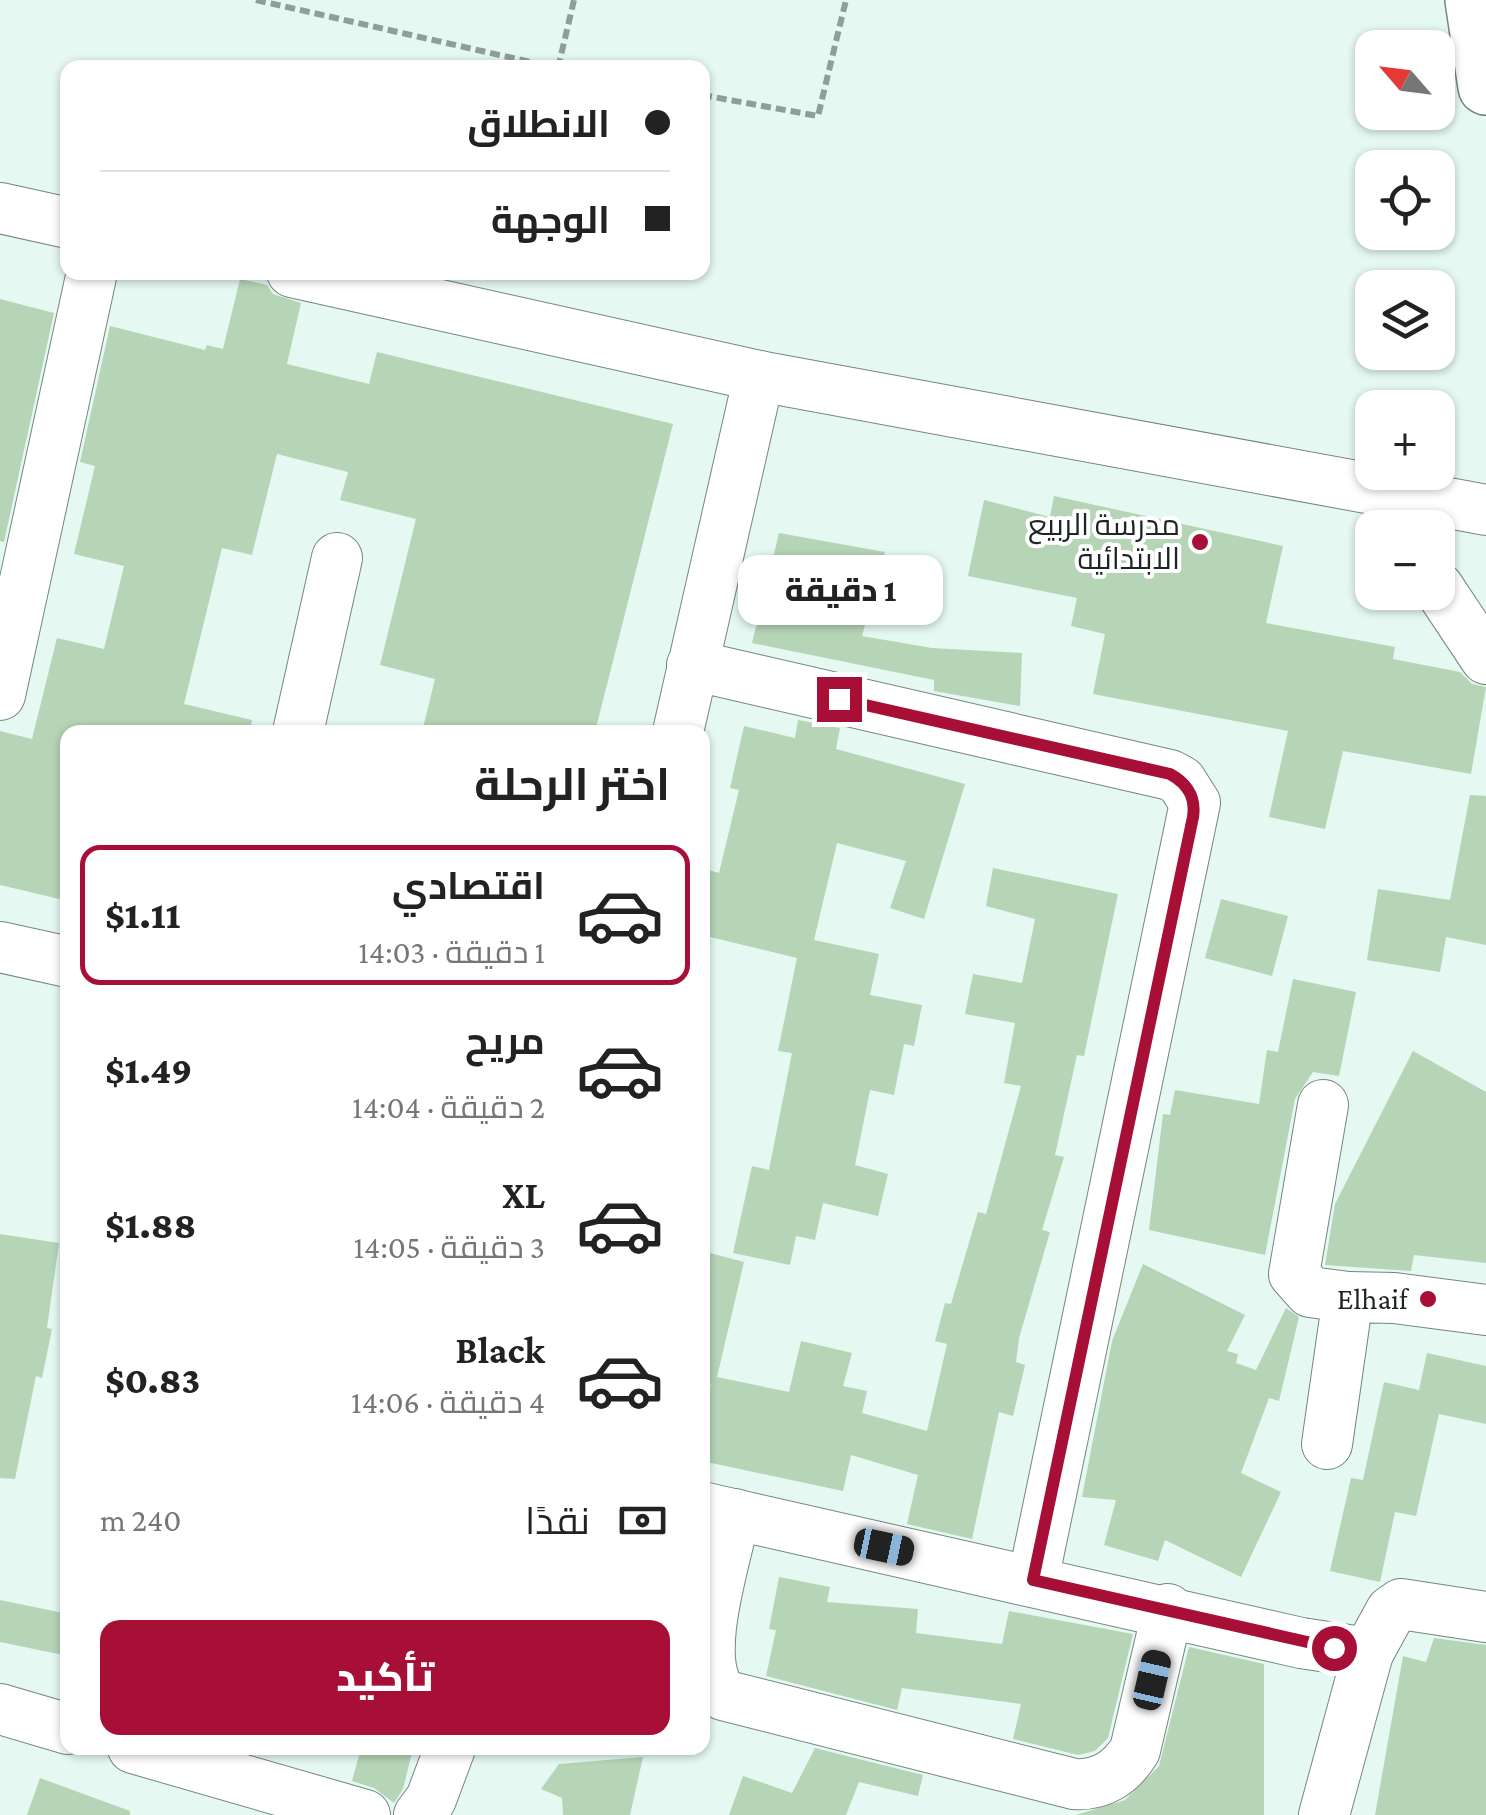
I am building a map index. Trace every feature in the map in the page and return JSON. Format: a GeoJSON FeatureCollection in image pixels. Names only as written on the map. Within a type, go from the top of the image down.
{"type":"FeatureCollection","features":[{"type":"Feature","properties":{"kind":"main road"},"geometry":{"type":"LineString","coordinates":[[1473,0],[1486,87]]}},
{"type":"Feature","properties":{"kind":"street"},"geometry":{"type":"LineString","coordinates":[[0,208],[60,221]]}},
{"type":"Feature","properties":{"kind":"street"},"geometry":{"type":"LineString","coordinates":[[0,695],[90,280]]}},
{"type":"Feature","properties":{"kind":"street"},"geometry":{"type":"LineString","coordinates":[[328,280],[760,376],[1355,486]]}},
{"type":"Feature","properties":{"kind":"street"},"geometry":{"type":"LineString","coordinates":[[679,725],[760,376]]}},
{"type":"Feature","properties":{"kind":"street"},"geometry":{"type":"LineString","coordinates":[[1377,490],[1486,510]]}},
{"type":"Feature","properties":{"kind":"street"},"geometry":{"type":"LineString","coordinates":[[300,725],[337,558]]}},
{"type":"Feature","properties":{"kind":"street"},"geometry":{"type":"LineString","coordinates":[[1453,610],[1486,660]]}},
{"type":"Feature","properties":{"kind":"street"},"geometry":{"type":"LineString","coordinates":[[692,665],[1170,774],[1181,780],[1195,803],[1033,1580]]}},
{"type":"Feature","properties":{"kind":"street"},"geometry":{"type":"LineString","coordinates":[[0,946],[60,960]]}},
{"type":"Feature","properties":{"kind":"street"},"geometry":{"type":"LineString","coordinates":[[1323,1106],[1294,1274],[1310,1292],[1486,1310]]}},
{"type":"Feature","properties":{"kind":"street"},"geometry":{"type":"LineString","coordinates":[[1328,1444],[1348,1298]]}},
{"type":"Feature","properties":{"kind":"street"},"geometry":{"type":"LineString","coordinates":[[710,1624],[719,1510],[1168,1609],[1301,1643],[1368,1654]]}},
{"type":"Feature","properties":{"kind":"street"},"geometry":{"type":"LineString","coordinates":[[1324,1815],[1368,1654],[1391,1611],[1401,1604],[1486,1616]]}},
{"type":"Feature","properties":{"kind":"street"},"geometry":{"type":"LineString","coordinates":[[710,1666],[712,1683],[724,1696],[1074,1784],[1105,1780],[1126,1765],[1135,1750],[1168,1609]]}},
{"type":"Feature","properties":{"kind":"street"},"geometry":{"type":"LineString","coordinates":[[1,1712],[60,1726]]}},
{"type":"Feature","properties":{"kind":"street"},"geometry":{"type":"LineString","coordinates":[[157,1755],[365,1815]]}},
{"type":"Feature","properties":{"kind":"street"},"geometry":{"type":"LineString","coordinates":[[419,1815],[431,1799],[447,1755]]}},
{"type":"Feature","properties":{"kind":"path"},"geometry":{"type":"LineString","coordinates":[[256,0],[522,60]]}},
{"type":"Feature","properties":{"kind":"path"},"geometry":{"type":"LineString","coordinates":[[560,60],[574,0]]}},
{"type":"Feature","properties":{"kind":"path"},"geometry":{"type":"LineString","coordinates":[[710,96],[818,116],[846,0]]}},
{"type":"Feature","properties":{"kind":"building"},"geometry":{"type":"Polygon","coordinates":[[[240,280],[244,280],[267,285],[273,294],[301,303],[287,364],[369,384],[377,352],[673,424],[597,725],[424,725],[435,679],[380,665],[416,519],[340,500],[348,472],[277,454],[252,555],[222,548],[184,704],[252,720],[251,725],[60,725],[60,899],[0,885],[0,731],[32,739],[57,638],[104,649],[124,566],[74,554],[95,466],[80,462],[110,326],[205,350],[207,345],[223,349],[240,280]]]}},
{"type":"Feature","properties":{"kind":"building"},"geometry":{"type":"Polygon","coordinates":[[[0,299],[54,313],[4,542],[0,541],[0,299]]]}},
{"type":"Feature","properties":{"kind":"building"},"geometry":{"type":"Polygon","coordinates":[[[1054,496],[1283,546],[1266,623],[1395,647],[1393,659],[1460,672],[1472,684],[1486,687],[1471,774],[1343,751],[1325,829],[1269,817],[1288,731],[1093,694],[1105,634],[1071,626],[1077,598],[968,576],[984,500],[1050,517],[1054,496]]]}},
{"type":"Feature","properties":{"kind":"building"},"geometry":{"type":"Polygon","coordinates":[[[779,533],[885,552],[862,636],[932,648],[1022,653],[1020,706],[934,691],[934,680],[752,643],[779,533]]]}},
{"type":"Feature","properties":{"kind":"building"},"geometry":{"type":"Polygon","coordinates":[[[798,720],[840,728],[836,749],[965,784],[924,919],[890,908],[906,861],[837,843],[814,940],[879,954],[870,995],[922,1005],[914,1046],[904,1044],[894,1095],[870,1090],[855,1165],[888,1174],[878,1216],[823,1203],[815,1240],[796,1236],[790,1265],[733,1253],[752,1166],[769,1170],[792,1053],[778,1051],[797,958],[710,937],[710,870],[719,873],[739,790],[730,788],[744,726],[795,738],[798,720]]]}},
{"type":"Feature","properties":{"kind":"building"},"geometry":{"type":"Polygon","coordinates":[[[1470,795],[1486,796],[1486,945],[1446,937],[1440,972],[1367,960],[1378,889],[1450,900],[1470,795]]]}},
{"type":"Feature","properties":{"kind":"building"},"geometry":{"type":"Polygon","coordinates":[[[993,868],[1118,894],[1084,1056],[1077,1055],[1055,1155],[1064,1157],[1042,1230],[1050,1232],[1019,1338],[1016,1362],[1025,1365],[1013,1416],[999,1412],[972,1539],[907,1524],[918,1475],[851,1455],[843,1491],[710,1463],[710,1253],[744,1262],[717,1377],[789,1392],[801,1341],[852,1353],[843,1386],[867,1391],[862,1413],[927,1431],[947,1344],[935,1341],[945,1303],[951,1304],[978,1212],[986,1214],[1021,1086],[1004,1083],[1015,1023],[965,1014],[973,974],[1022,983],[1035,919],[986,906],[993,868]]]}},
{"type":"Feature","properties":{"kind":"building"},"geometry":{"type":"Polygon","coordinates":[[[1221,899],[1288,916],[1272,976],[1205,958],[1221,899]]]}},
{"type":"Feature","properties":{"kind":"building"},"geometry":{"type":"Polygon","coordinates":[[[1293,979],[1356,992],[1339,1076],[1313,1072],[1295,1099],[1265,1255],[1149,1230],[1163,1114],[1170,1115],[1175,1090],[1259,1104],[1267,1050],[1278,1052],[1293,979]]]}},
{"type":"Feature","properties":{"kind":"building"},"geometry":{"type":"Polygon","coordinates":[[[1413,1051],[1486,1092],[1486,1263],[1414,1255],[1411,1271],[1325,1265],[1335,1204],[1413,1051]]]}},
{"type":"Feature","properties":{"kind":"building"},"geometry":{"type":"Polygon","coordinates":[[[0,1234],[59,1243],[47,1328],[52,1329],[42,1378],[36,1376],[15,1479],[0,1478],[0,1234]]]}},
{"type":"Feature","properties":{"kind":"building"},"geometry":{"type":"Polygon","coordinates":[[[1143,1264],[1245,1315],[1227,1351],[1238,1354],[1236,1363],[1256,1370],[1286,1308],[1299,1317],[1279,1401],[1269,1398],[1241,1473],[1281,1492],[1241,1577],[1165,1540],[1158,1561],[1104,1545],[1116,1500],[1082,1497],[1112,1341],[1143,1264]]]}},
{"type":"Feature","properties":{"kind":"building"},"geometry":{"type":"Polygon","coordinates":[[[1427,1353],[1486,1366],[1486,1424],[1439,1414],[1416,1516],[1395,1512],[1380,1582],[1330,1571],[1351,1478],[1363,1480],[1384,1382],[1419,1390],[1427,1353]]]}},
{"type":"Feature","properties":{"kind":"building"},"geometry":{"type":"Polygon","coordinates":[[[779,1577],[830,1587],[827,1602],[918,1609],[916,1633],[1002,1644],[1009,1611],[1133,1634],[1108,1738],[1095,1751],[1078,1755],[1013,1739],[1021,1704],[902,1688],[897,1710],[766,1676],[776,1630],[769,1629],[779,1577]]]}},
{"type":"Feature","properties":{"kind":"building"},"geometry":{"type":"Polygon","coordinates":[[[0,1600],[60,1612],[60,1654],[0,1642],[0,1600]]]}},
{"type":"Feature","properties":{"kind":"building"},"geometry":{"type":"Polygon","coordinates":[[[1434,1638],[1486,1645],[1486,1815],[1375,1815],[1403,1656],[1426,1662],[1434,1638]]]}},
{"type":"Feature","properties":{"kind":"building"},"geometry":{"type":"Polygon","coordinates":[[[1189,1647],[1264,1664],[1264,1815],[1076,1815],[1125,1800],[1159,1766],[1189,1647]]]}},
{"type":"Feature","properties":{"kind":"building"},"geometry":{"type":"Polygon","coordinates":[[[815,1748],[923,1775],[918,1796],[859,1782],[846,1815],[729,1815],[743,1776],[792,1793],[815,1748]]]}},
{"type":"Feature","properties":{"kind":"building"},"geometry":{"type":"Polygon","coordinates":[[[359,1755],[411,1755],[403,1789],[394,1803],[374,1788],[352,1781],[359,1755]]]}},
{"type":"Feature","properties":{"kind":"building"},"geometry":{"type":"Polygon","coordinates":[[[643,1757],[630,1815],[563,1815],[562,1798],[541,1789],[559,1764],[643,1757]]]}},
{"type":"Feature","properties":{"kind":"building"},"geometry":{"type":"Polygon","coordinates":[[[40,1778],[130,1811],[130,1815],[27,1815],[40,1778]]]}},
{"type":"Feature","properties":{"kind":"place","name":"مدرسة الربيع الابتدائية"},"geometry":{"type":"Point","coordinates":[1200,542]}},
{"type":"Feature","properties":{"kind":"place","name":"Elhaif"},"geometry":{"type":"Point","coordinates":[1428,1299]}},
{"type":"Feature","properties":{"kind":"route"},"geometry":{"type":"LineString","coordinates":[[839,699],[1170,774],[1190,792],[1195,803],[1193,817],[1033,1580],[1334,1648]]}}]}
